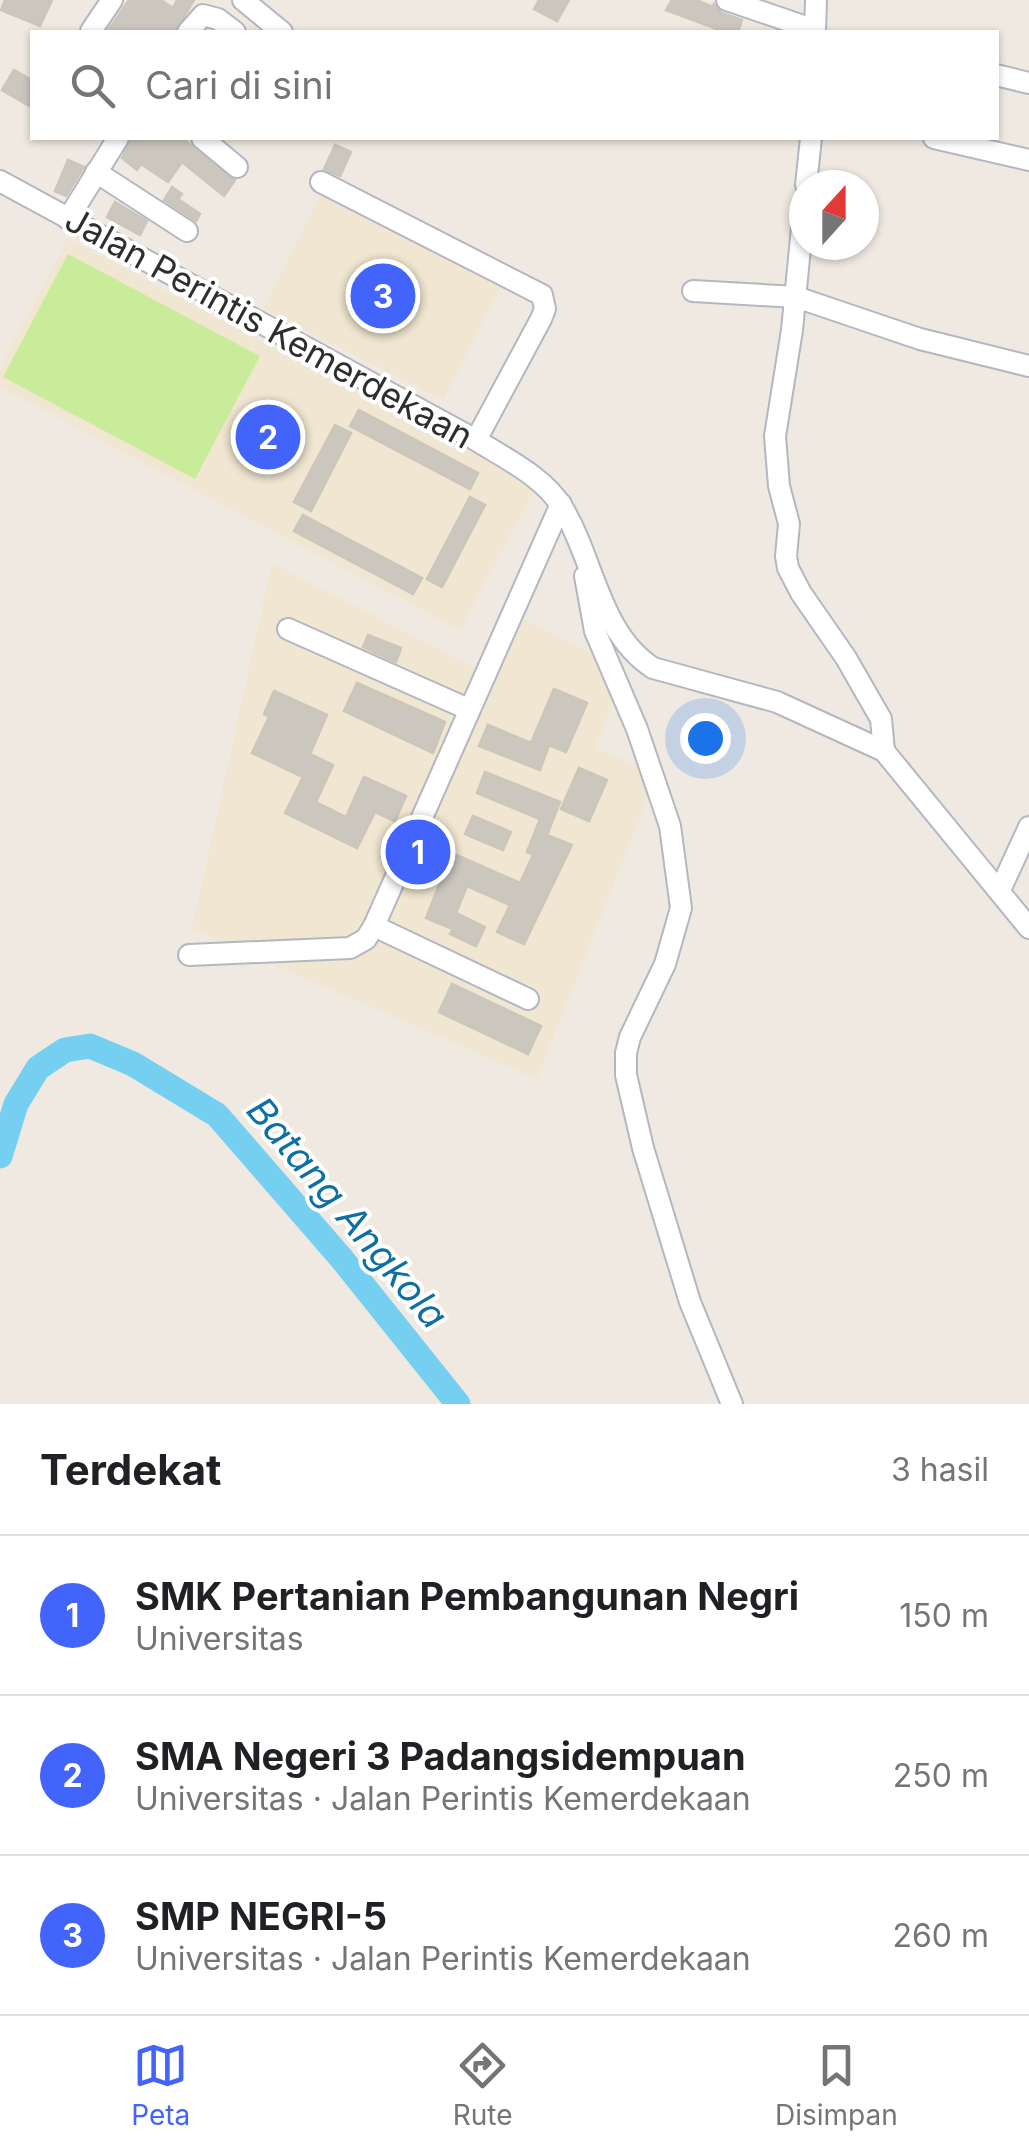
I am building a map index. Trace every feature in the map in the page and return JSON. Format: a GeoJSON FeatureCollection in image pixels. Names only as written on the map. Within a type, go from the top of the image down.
{"type":"FeatureCollection","features":[{"type":"Feature","properties":{"kind":"street"},"geometry":{"type":"LineString","coordinates":[[92,30],[112,0]]}},
{"type":"Feature","properties":{"kind":"street"},"geometry":{"type":"LineString","coordinates":[[243,0],[280,30]]}},
{"type":"Feature","properties":{"kind":"street"},"geometry":{"type":"LineString","coordinates":[[727,0],[812,30]]}},
{"type":"Feature","properties":{"kind":"street"},"geometry":{"type":"LineString","coordinates":[[815,30],[816,0]]}},
{"type":"Feature","properties":{"kind":"street"},"geometry":{"type":"LineString","coordinates":[[190,30],[204,15],[218,19],[232,30]]}},
{"type":"Feature","properties":{"kind":"street"},"geometry":{"type":"LineString","coordinates":[[999,76],[1029,83]]}},
{"type":"Feature","properties":{"kind":"street"},"geometry":{"type":"LineString","coordinates":[[68,219],[117,140]]}},
{"type":"Feature","properties":{"kind":"street"},"geometry":{"type":"LineString","coordinates":[[204,140],[237,167]]}},
{"type":"Feature","properties":{"kind":"street"},"geometry":{"type":"LineString","coordinates":[[808,170],[811,140]]}},
{"type":"Feature","properties":{"kind":"street"},"geometry":{"type":"LineString","coordinates":[[943,140],[1029,160]]}},
{"type":"Feature","properties":{"kind":"street"},"geometry":{"type":"LineString","coordinates":[[96,172],[187,231]]}},
{"type":"Feature","properties":{"kind":"street","name":"Jalan Perintis Kemerdekaan"},"geometry":{"type":"LineString","coordinates":[[0,181],[476,440],[535,478],[561,504],[578,540]]}},
{"type":"Feature","properties":{"kind":"street"},"geometry":{"type":"LineString","coordinates":[[321,182],[542,295],[545,309],[541,319],[476,440]]}},
{"type":"Feature","properties":{"kind":"street"},"geometry":{"type":"LineString","coordinates":[[799,260],[775,436],[779,486],[788,524],[788,568],[881,719],[884,751]]}},
{"type":"Feature","properties":{"kind":"street"},"geometry":{"type":"LineString","coordinates":[[693,291],[796,297],[920,340],[1029,366]]}},
{"type":"Feature","properties":{"kind":"street"},"geometry":{"type":"LineString","coordinates":[[190,955],[350,948],[366,938],[561,504]]}},
{"type":"Feature","properties":{"kind":"street"},"geometry":{"type":"LineString","coordinates":[[578,540],[618,636],[639,659],[653,668],[777,702],[884,751],[1029,928]]}},
{"type":"Feature","properties":{"kind":"street"},"geometry":{"type":"LineString","coordinates":[[578,540],[594,631],[637,729],[670,826],[681,908],[665,964],[630,1037],[626,1074],[642,1148],[690,1302],[732,1404]]}},
{"type":"Feature","properties":{"kind":"street"},"geometry":{"type":"LineString","coordinates":[[288,629],[468,709]]}},
{"type":"Feature","properties":{"kind":"street"},"geometry":{"type":"LineString","coordinates":[[1000,890],[1029,827]]}},
{"type":"Feature","properties":{"kind":"street"},"geometry":{"type":"LineString","coordinates":[[374,926],[528,999]]}},
{"type":"Feature","properties":{"kind":"shaded area"},"geometry":{"type":"Polygon","coordinates":[[[322,193],[503,283],[444,400],[263,309],[322,193]]]}},
{"type":"Feature","properties":{"kind":"shaded area"},"geometry":{"type":"Polygon","coordinates":[[[68,239],[536,486],[460,630],[0,387],[0,367],[68,239]]]}},
{"type":"Feature","properties":{"kind":"shaded area"},"geometry":{"type":"Polygon","coordinates":[[[272,563],[490,676],[513,613],[624,671],[596,747],[656,776],[537,1079],[192,929],[272,563]]]}},
{"type":"Feature","properties":{"kind":"green space"},"geometry":{"type":"Polygon","coordinates":[[[68,254],[260,356],[195,479],[3,377],[68,254]]]}},
{"type":"Feature","properties":{"kind":"building"},"geometry":{"type":"Polygon","coordinates":[[[5,0],[52,0],[40,26],[1,10],[5,0]]]}},
{"type":"Feature","properties":{"kind":"building"},"geometry":{"type":"Polygon","coordinates":[[[129,0],[161,0],[173,8],[177,0],[194,0],[176,30],[108,30],[129,0]]]}},
{"type":"Feature","properties":{"kind":"building"},"geometry":{"type":"Polygon","coordinates":[[[539,0],[569,0],[557,21],[534,9],[539,0]]]}},
{"type":"Feature","properties":{"kind":"building"},"geometry":{"type":"Polygon","coordinates":[[[672,0],[696,0],[713,7],[714,4],[722,13],[742,20],[739,30],[720,30],[666,10],[672,0]]]}},
{"type":"Feature","properties":{"kind":"building"},"geometry":{"type":"Polygon","coordinates":[[[14,70],[30,79],[30,106],[2,90],[14,70]]]}},
{"type":"Feature","properties":{"kind":"building"},"geometry":{"type":"Polygon","coordinates":[[[131,140],[185,140],[235,180],[224,196],[182,162],[168,182],[141,164],[137,170],[122,158],[131,140]]]}},
{"type":"Feature","properties":{"kind":"building"},"geometry":{"type":"Polygon","coordinates":[[[335,145],[351,152],[340,176],[324,169],[335,145]]]}},
{"type":"Feature","properties":{"kind":"building"},"geometry":{"type":"Polygon","coordinates":[[[68,160],[84,167],[66,196],[55,191],[68,160]]]}},
{"type":"Feature","properties":{"kind":"building"},"geometry":{"type":"Polygon","coordinates":[[[172,187],[182,194],[178,199],[200,214],[196,221],[164,200],[172,187]]]}},
{"type":"Feature","properties":{"kind":"building"},"geometry":{"type":"Polygon","coordinates":[[[115,202],[147,221],[140,235],[107,217],[115,202]]]}},
{"type":"Feature","properties":{"kind":"building"},"geometry":{"type":"Polygon","coordinates":[[[359,410],[478,473],[470,489],[350,426],[359,410]]]}},
{"type":"Feature","properties":{"kind":"building"},"geometry":{"type":"Polygon","coordinates":[[[335,425],[351,433],[311,511],[294,502],[335,425]]]}},
{"type":"Feature","properties":{"kind":"building"},"geometry":{"type":"Polygon","coordinates":[[[470,497],[485,505],[442,587],[427,579],[470,497]]]}},
{"type":"Feature","properties":{"kind":"building"},"geometry":{"type":"Polygon","coordinates":[[[303,515],[422,578],[413,594],[294,531],[303,515]]]}},
{"type":"Feature","properties":{"kind":"building"},"geometry":{"type":"Polygon","coordinates":[[[368,635],[401,648],[396,662],[363,647],[368,635]]]}},
{"type":"Feature","properties":{"kind":"building"},"geometry":{"type":"Polygon","coordinates":[[[357,683],[445,722],[433,753],[344,711],[357,683]]]}},
{"type":"Feature","properties":{"kind":"building"},"geometry":{"type":"Polygon","coordinates":[[[554,689],[587,703],[566,752],[549,745],[540,770],[479,746],[488,725],[531,743],[554,689]]]}},
{"type":"Feature","properties":{"kind":"building"},"geometry":{"type":"Polygon","coordinates":[[[274,691],[327,715],[310,754],[333,765],[316,802],[346,817],[364,777],[406,796],[395,821],[375,812],[357,848],[285,813],[303,777],[252,753],[269,717],[264,714],[274,691]]]}},
{"type":"Feature","properties":{"kind":"building"},"geometry":{"type":"Polygon","coordinates":[[[579,768],[607,780],[589,821],[561,809],[579,768]]]}},
{"type":"Feature","properties":{"kind":"building"},"geometry":{"type":"Polygon","coordinates":[[[485,772],[560,802],[547,835],[572,845],[524,944],[497,932],[510,905],[467,886],[456,913],[485,927],[476,946],[450,934],[453,929],[426,918],[452,853],[520,883],[533,855],[527,852],[540,819],[477,793],[485,772]]]}},
{"type":"Feature","properties":{"kind":"building"},"geometry":{"type":"Polygon","coordinates":[[[473,816],[511,832],[503,850],[465,834],[473,816]]]}},
{"type":"Feature","properties":{"kind":"building"},"geometry":{"type":"Polygon","coordinates":[[[452,984],[541,1026],[528,1054],[439,1012],[452,984]]]}},
{"type":"Feature","properties":{"kind":"waterway","name":"Batang Angkola"},"geometry":{"type":"LineString","coordinates":[[0,1156],[16,1104],[38,1068],[65,1050],[90,1046],[133,1064],[217,1115],[342,1259],[458,1404]]}},
{"type":"Feature","properties":{"kind":"place","name":"SMP NEGRI-5"},"geometry":{"type":"Point","coordinates":[383,296]}},
{"type":"Feature","properties":{"kind":"place","name":"SMA Negeri 3 Padangsidempuan"},"geometry":{"type":"Point","coordinates":[268,437]}},
{"type":"Feature","properties":{"kind":"place","name":"SMK Pertanian Pembangunan Negri"},"geometry":{"type":"Point","coordinates":[418,852]}}]}
